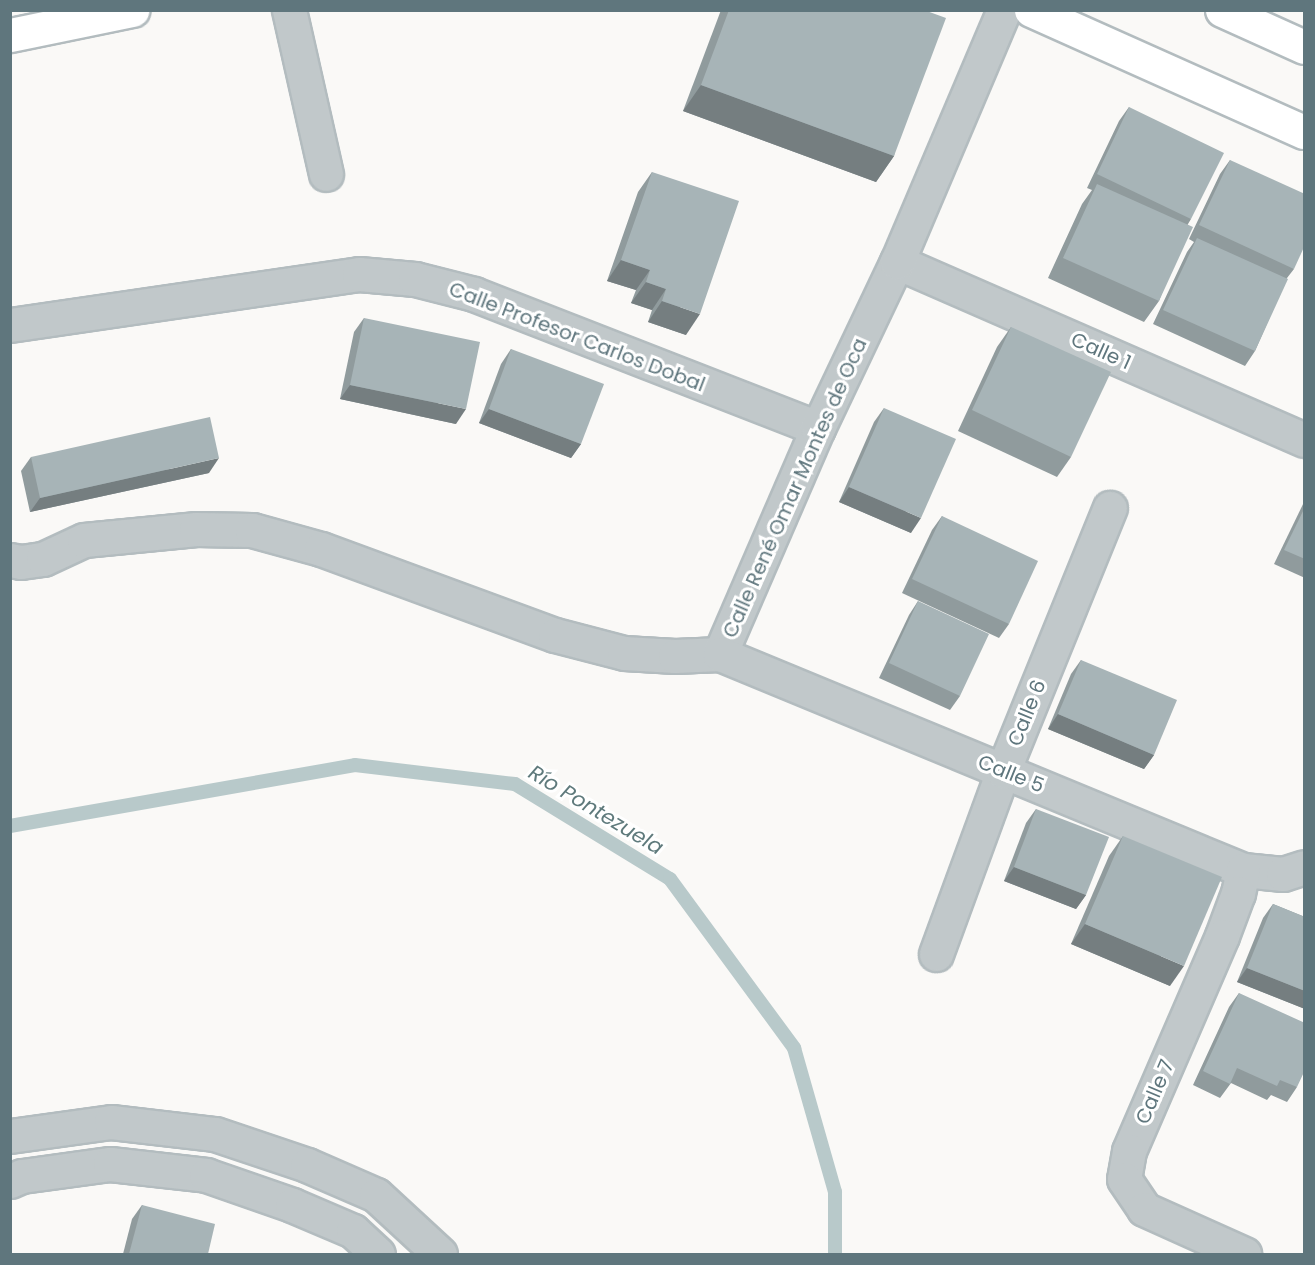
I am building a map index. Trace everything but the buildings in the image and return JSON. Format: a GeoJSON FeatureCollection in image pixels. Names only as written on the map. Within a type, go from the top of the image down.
{"type":"FeatureCollection","features":[{"type":"Feature","properties":{"kind":"street"},"geometry":{"type":"LineString","coordinates":[[10,35],[132,10]]}},
{"type":"Feature","properties":{"kind":"street"},"geometry":{"type":"LineString","coordinates":[[289,10],[327,174]]}},
{"type":"Feature","properties":{"kind":"street","name":"Calle René Omar Montes de Oca"},"geometry":{"type":"LineString","coordinates":[[10,560],[43,559],[84,540],[196,529],[252,530],[321,549],[555,635],[624,652],[675,656],[720,654],[818,428],[897,262],[1004,10]]}},
{"type":"Feature","properties":{"kind":"street"},"geometry":{"type":"LineString","coordinates":[[1031,10],[1305,132]]}},
{"type":"Feature","properties":{"kind":"street"},"geometry":{"type":"LineString","coordinates":[[1222,10],[1305,47]]}},
{"type":"Feature","properties":{"kind":"street","name":"Calle 1"},"geometry":{"type":"LineString","coordinates":[[897,262],[1305,440]]}},
{"type":"Feature","properties":{"kind":"street","name":"Calle Profesor Carlos Dobal"},"geometry":{"type":"LineString","coordinates":[[10,325],[359,274],[415,279],[474,294],[818,428]]}},
{"type":"Feature","properties":{"kind":"street","name":"Calle 6"},"geometry":{"type":"LineString","coordinates":[[936,954],[1003,771],[1110,508]]}},
{"type":"Feature","properties":{"kind":"street","name":"Calle 5"},"geometry":{"type":"LineString","coordinates":[[720,654],[1242,870],[1283,874],[1305,867]]}},
{"type":"Feature","properties":{"kind":"street","name":"Calle 7"},"geometry":{"type":"LineString","coordinates":[[1242,870],[1238,892],[1222,936],[1130,1151],[1124,1179],[1144,1209],[1244,1254]]}},
{"type":"Feature","properties":{"kind":"street"},"geometry":{"type":"LineString","coordinates":[[10,1136],[111,1122],[215,1134],[307,1165],[376,1195],[440,1254]]}},
{"type":"Feature","properties":{"kind":"street"},"geometry":{"type":"LineString","coordinates":[[10,1181],[22,1176],[110,1164],[206,1175],[292,1205],[353,1231],[378,1254]]}},
{"type":"Feature","properties":{"kind":"waterway","name":"Río Pontezuela"},"geometry":{"type":"LineString","coordinates":[[10,826],[355,765],[515,784],[670,879],[794,1048],[835,1192],[835,1254]]}}]}
